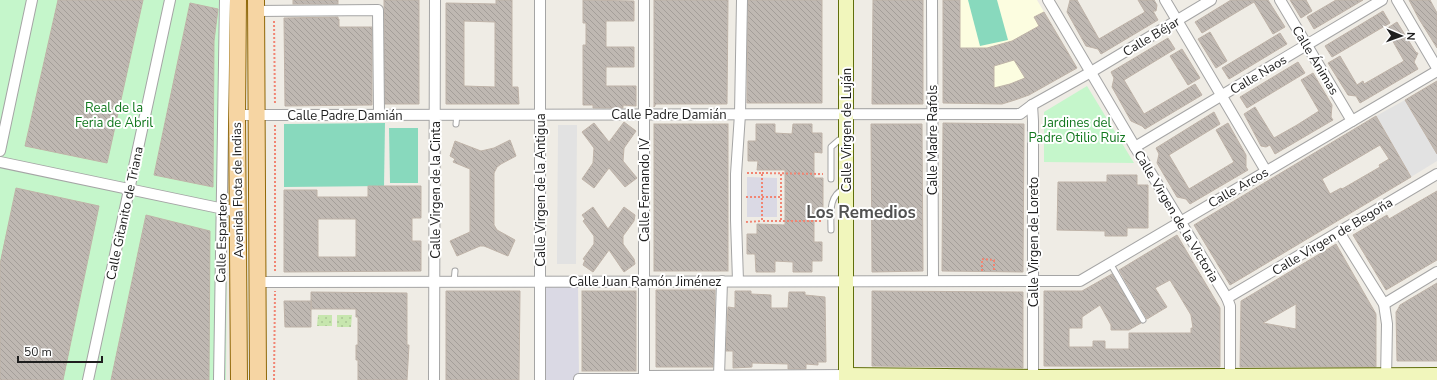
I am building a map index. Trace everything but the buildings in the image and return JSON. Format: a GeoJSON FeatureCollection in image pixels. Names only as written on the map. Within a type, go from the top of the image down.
{"type":"FeatureCollection","features":[{"type":"Feature","properties":{"kind":"main road","name":"Avenida Flota de Indias"},"geometry":{"type":"LineString","coordinates":[[238,0],[237,115],[239,380]]}},
{"type":"Feature","properties":{"kind":"main road","name":"Avenida Flota de Indias"},"geometry":{"type":"LineString","coordinates":[[256,5],[258,380]]}},
{"type":"Feature","properties":{"kind":"main road"},"geometry":{"type":"LineString","coordinates":[[238,212],[257,216]]}},
{"type":"Feature","properties":{"kind":"street"},"geometry":{"type":"LineString","coordinates":[[0,151],[32,0]]}},
{"type":"Feature","properties":{"kind":"street","name":"Calle Gitanito de Triana"},"geometry":{"type":"LineString","coordinates":[[88,380],[170,0]]}},
{"type":"Feature","properties":{"kind":"street","name":"Calle Espartero"},"geometry":{"type":"LineString","coordinates":[[219,380],[225,0]]}},
{"type":"Feature","properties":{"kind":"street","name":"Calle Virgen de la Cinta"},"geometry":{"type":"LineString","coordinates":[[434,380],[435,0]]}},
{"type":"Feature","properties":{"kind":"street","name":"Calle Virgen de la Antigua"},"geometry":{"type":"LineString","coordinates":[[540,0],[540,380]]}},
{"type":"Feature","properties":{"kind":"street","name":"Calle Fernando IV"},"geometry":{"type":"LineString","coordinates":[[644,0],[644,378]]}},
{"type":"Feature","properties":{"kind":"street"},"geometry":{"type":"LineString","coordinates":[[738,281],[736,181],[740,114],[742,0]]}},
{"type":"Feature","properties":{"kind":"street","name":"Calle Virgen de Luján"},"geometry":{"type":"LineString","coordinates":[[846,0],[846,377]]}},
{"type":"Feature","properties":{"kind":"street","name":"Calle Madre Rafols"},"geometry":{"type":"LineString","coordinates":[[932,0],[933,281]]}},
{"type":"Feature","properties":{"kind":"street","name":"Calle Virgen de la Victoria"},"geometry":{"type":"LineString","coordinates":[[1048,0],[1227,298],[1230,306],[1230,378]]}},
{"type":"Feature","properties":{"kind":"street"},"geometry":{"type":"LineString","coordinates":[[1165,0],[1266,171]]}},
{"type":"Feature","properties":{"kind":"street","name":"Calle Béjar"},"geometry":{"type":"LineString","coordinates":[[1091,72],[1211,0]]}},
{"type":"Feature","properties":{"kind":"street","name":"Calle Ánimas"},"geometry":{"type":"LineString","coordinates":[[1280,0],[1352,121]]}},
{"type":"Feature","properties":{"kind":"street","name":"Calle Naos"},"geometry":{"type":"LineString","coordinates":[[1135,147],[1382,0]]}},
{"type":"Feature","properties":{"kind":"street"},"geometry":{"type":"LineString","coordinates":[[1397,0],[1437,69]]}},
{"type":"Feature","properties":{"kind":"street"},"geometry":{"type":"LineString","coordinates":[[256,5],[378,10],[379,114]]}},
{"type":"Feature","properties":{"kind":"street","name":"Calle Arcos"},"geometry":{"type":"LineString","coordinates":[[1034,281],[1080,281],[1352,121],[1437,69]]}},
{"type":"Feature","properties":{"kind":"street","name":"Calle Padre Damián"},"geometry":{"type":"LineString","coordinates":[[237,115],[435,114],[457,119],[540,114],[1020,114],[1032,105],[1091,72]]}},
{"type":"Feature","properties":{"kind":"street","name":"Calle Virgen de Loreto"},"geometry":{"type":"LineString","coordinates":[[1032,105],[1034,281],[1033,378]]}},
{"type":"Feature","properties":{"kind":"street"},"geometry":{"type":"LineString","coordinates":[[0,162],[238,212]]}},
{"type":"Feature","properties":{"kind":"street","name":"Calle Virgen de Begoña"},"geometry":{"type":"LineString","coordinates":[[1227,298],[1437,174]]}},
{"type":"Feature","properties":{"kind":"street"},"geometry":{"type":"LineString","coordinates":[[1338,232],[1384,304],[1387,324],[1386,378]]}},
{"type":"Feature","properties":{"kind":"street"},"geometry":{"type":"LineString","coordinates":[[1384,304],[1437,272]]}},
{"type":"Feature","properties":{"kind":"street","name":"Calle Juan Ramón Jiménez"},"geometry":{"type":"LineString","coordinates":[[257,282],[644,282],[846,280],[1034,281]]}},
{"type":"Feature","properties":{"kind":"street"},"geometry":{"type":"LineString","coordinates":[[719,376],[722,281]]}},
{"type":"Feature","properties":{"kind":"street"},"geometry":{"type":"LineString","coordinates":[[579,379],[719,376],[1386,378],[1437,375]]}},
{"type":"Feature","properties":{"kind":"lane"},"geometry":{"type":"LineString","coordinates":[[830,179],[831,147],[839,140],[847,137]]}},
{"type":"Feature","properties":{"kind":"lane"},"geometry":{"type":"LineString","coordinates":[[831,230],[832,204],[834,196],[838,191],[847,187]]}},
{"type":"Feature","properties":{"kind":"lane"},"geometry":{"type":"LineString","coordinates":[[1110,263],[1143,320]]}},
{"type":"Feature","properties":{"kind":"lane"},"geometry":{"type":"LineString","coordinates":[[454,282],[455,271]]}},
{"type":"Feature","properties":{"kind":"path"},"geometry":{"type":"LineString","coordinates":[[274,16],[274,106]]}},
{"type":"Feature","properties":{"kind":"path"},"geometry":{"type":"LineString","coordinates":[[274,118],[275,274]]}},
{"type":"Feature","properties":{"kind":"path"},"geometry":{"type":"LineString","coordinates":[[746,173],[825,174]]}},
{"type":"Feature","properties":{"kind":"path"},"geometry":{"type":"LineString","coordinates":[[762,173],[762,221]]}},
{"type":"Feature","properties":{"kind":"path"},"geometry":{"type":"LineString","coordinates":[[781,174],[781,221]]}},
{"type":"Feature","properties":{"kind":"path"},"geometry":{"type":"LineString","coordinates":[[746,197],[781,197]]}},
{"type":"Feature","properties":{"kind":"path"},"geometry":{"type":"LineString","coordinates":[[746,222],[825,221]]}},
{"type":"Feature","properties":{"kind":"path"},"geometry":{"type":"LineString","coordinates":[[981,281],[982,259],[994,260],[994,281]]}},
{"type":"Feature","properties":{"kind":"path"},"geometry":{"type":"LineString","coordinates":[[274,380],[275,290]]}},
{"type":"Feature","properties":{"kind":"shaded area"},"geometry":{"type":"Polygon","coordinates":[[[943,0],[1037,0],[1077,68],[1029,95],[1002,104],[943,103],[943,0]]]}},
{"type":"Feature","properties":{"kind":"shaded area"},"geometry":{"type":"Polygon","coordinates":[[[1405,100],[1437,154],[1437,161],[1411,177],[1376,116],[1405,100]]]}},
{"type":"Feature","properties":{"kind":"shaded area"},"geometry":{"type":"Polygon","coordinates":[[[558,125],[577,125],[576,264],[557,264],[558,125]]]}},
{"type":"Feature","properties":{"kind":"shaded area"},"geometry":{"type":"Polygon","coordinates":[[[747,177],[777,178],[777,217],[747,217],[747,177]]]}},
{"type":"Feature","properties":{"kind":"shaded area"},"geometry":{"type":"Polygon","coordinates":[[[540,282],[578,282],[579,380],[540,380],[540,282]]]}},
{"type":"Feature","properties":{"kind":"green space","name":"Real de la Feria de Abril"},"geometry":{"type":"Polygon","coordinates":[[[0,0],[229,0],[226,380],[0,380],[0,0]]]}},
{"type":"Feature","properties":{"kind":"green space"},"geometry":{"type":"Polygon","coordinates":[[[968,0],[997,0],[1008,40],[980,46],[968,0]]]}},
{"type":"Feature","properties":{"kind":"green space","name":"Jardines del Padre Otilio Ruiz"},"geometry":{"type":"Polygon","coordinates":[[[1087,86],[1134,163],[1044,162],[1044,112],[1087,86]]]}},
{"type":"Feature","properties":{"kind":"green space"},"geometry":{"type":"Polygon","coordinates":[[[385,123],[384,186],[284,187],[284,124],[385,123]]]}},
{"type":"Feature","properties":{"kind":"green space"},"geometry":{"type":"Polygon","coordinates":[[[389,128],[418,128],[418,183],[390,183],[389,128]]]}},
{"type":"Feature","properties":{"kind":"green space"},"geometry":{"type":"Polygon","coordinates":[[[318,315],[332,315],[332,326],[317,326],[318,315]]]}},
{"type":"Feature","properties":{"kind":"green space"},"geometry":{"type":"Polygon","coordinates":[[[337,315],[352,315],[351,327],[337,327],[337,315]]]}},
{"type":"Feature","properties":{"kind":"district","name":"Los Remedios"},"geometry":{"type":"Point","coordinates":[861,212]}}]}
